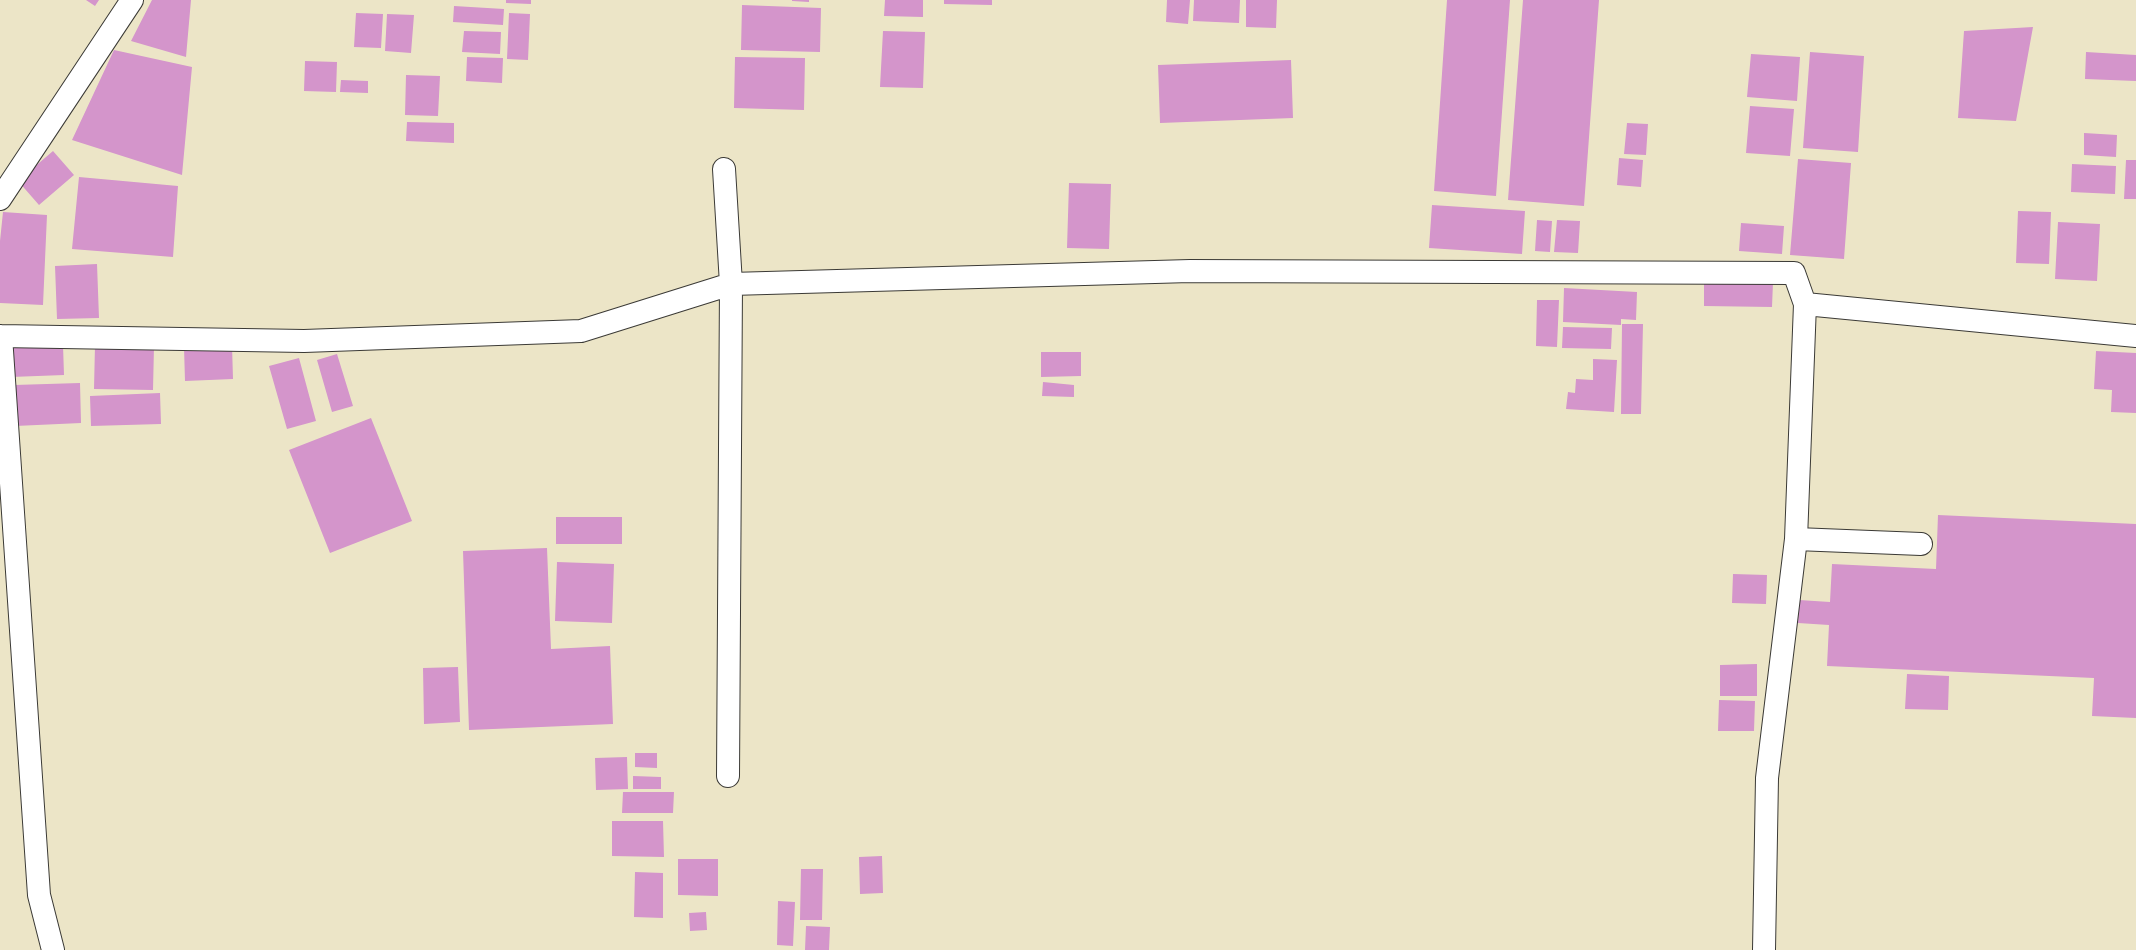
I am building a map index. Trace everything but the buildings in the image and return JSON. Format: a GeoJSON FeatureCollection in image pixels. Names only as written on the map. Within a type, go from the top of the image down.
{"type":"FeatureCollection","features":[{"type":"Feature","properties":{"kind":"street"},"geometry":{"type":"LineString","coordinates":[[0,199],[132,0]]}},
{"type":"Feature","properties":{"kind":"street"},"geometry":{"type":"LineString","coordinates":[[724,169],[731,284],[728,776]]}},
{"type":"Feature","properties":{"kind":"street"},"geometry":{"type":"LineString","coordinates":[[53,950],[39,895],[0,336],[304,341],[581,331],[731,284],[1190,271],[1794,273],[1805,304],[1796,539],[1767,778],[1764,950]]}},
{"type":"Feature","properties":{"kind":"street"},"geometry":{"type":"LineString","coordinates":[[1805,304],[2136,336]]}},
{"type":"Feature","properties":{"kind":"street"},"geometry":{"type":"LineString","coordinates":[[1796,539],[1921,544]]}}]}
